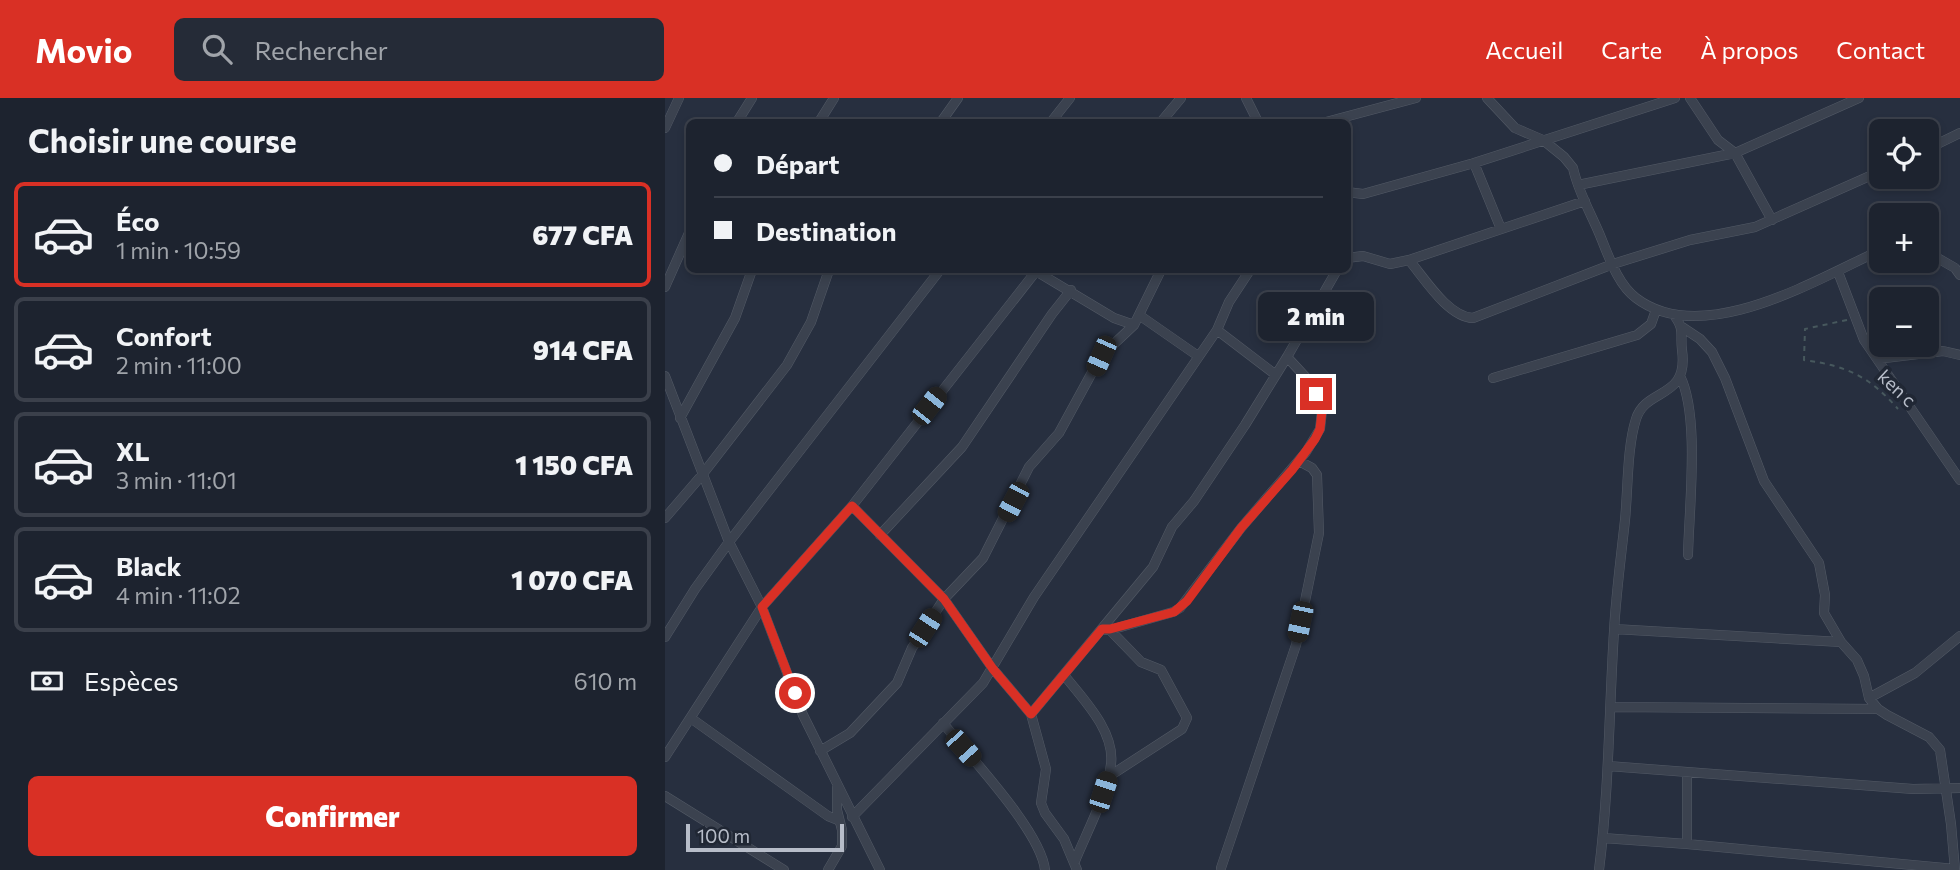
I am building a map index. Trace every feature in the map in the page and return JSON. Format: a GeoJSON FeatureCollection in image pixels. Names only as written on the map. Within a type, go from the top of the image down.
{"type":"FeatureCollection","features":[{"type":"Feature","properties":{"kind":"street"},"geometry":{"type":"LineString","coordinates":[[665,128],[679,98]]}},
{"type":"Feature","properties":{"kind":"street"},"geometry":{"type":"LineString","coordinates":[[739,119],[752,98]]}},
{"type":"Feature","properties":{"kind":"street"},"geometry":{"type":"LineString","coordinates":[[821,119],[834,98]]}},
{"type":"Feature","properties":{"kind":"street"},"geometry":{"type":"LineString","coordinates":[[943,119],[958,98]]}},
{"type":"Feature","properties":{"kind":"street"},"geometry":{"type":"LineString","coordinates":[[1053,119],[1070,98]]}},
{"type":"Feature","properties":{"kind":"street"},"geometry":{"type":"LineString","coordinates":[[1164,119],[1181,98]]}},
{"type":"Feature","properties":{"kind":"street"},"geometry":{"type":"LineString","coordinates":[[1246,98],[1256,119]]}},
{"type":"Feature","properties":{"kind":"street"},"geometry":{"type":"LineString","coordinates":[[1366,98],[1371,109]]}},
{"type":"Feature","properties":{"kind":"street"},"geometry":{"type":"LineString","coordinates":[[1336,119],[1416,98]]}},
{"type":"Feature","properties":{"kind":"street"},"geometry":{"type":"LineString","coordinates":[[1487,98],[1515,128],[1543,140],[1564,157],[1573,169],[1625,286],[1634,297],[1656,310],[1674,315],[1719,316],[1838,272],[1869,256]]}},
{"type":"Feature","properties":{"kind":"street"},"geometry":{"type":"LineString","coordinates":[[1351,192],[1363,194],[1473,163],[1675,98]]}},
{"type":"Feature","properties":{"kind":"street"},"geometry":{"type":"LineString","coordinates":[[1690,98],[1718,140],[1734,153],[1772,220]]}},
{"type":"Feature","properties":{"kind":"street"},"geometry":{"type":"LineString","coordinates":[[1578,185],[1734,153],[1859,98]]}},
{"type":"Feature","properties":{"kind":"street"},"geometry":{"type":"LineString","coordinates":[[1939,143],[1960,133]]}},
{"type":"Feature","properties":{"kind":"street"},"geometry":{"type":"LineString","coordinates":[[1473,163],[1501,229]]}},
{"type":"Feature","properties":{"kind":"street"},"geometry":{"type":"LineString","coordinates":[[1409,260],[1453,311],[1463,317],[1473,318],[1613,264],[1690,240],[1755,227],[1869,176]]}},
{"type":"Feature","properties":{"kind":"street"},"geometry":{"type":"LineString","coordinates":[[1351,258],[1363,256],[1390,264],[1409,260],[1585,201]]}},
{"type":"Feature","properties":{"kind":"street"},"geometry":{"type":"LineString","coordinates":[[665,287],[686,240]]}},
{"type":"Feature","properties":{"kind":"street"},"geometry":{"type":"LineString","coordinates":[[1939,259],[1955,268],[1960,275]]}},
{"type":"Feature","properties":{"kind":"street"},"geometry":{"type":"LineString","coordinates":[[1838,272],[1854,318],[1877,359],[1960,480]]}},
{"type":"Feature","properties":{"kind":"street"},"geometry":{"type":"LineString","coordinates":[[680,418],[735,318],[751,273]]}},
{"type":"Feature","properties":{"kind":"street"},"geometry":{"type":"LineString","coordinates":[[665,518],[702,475],[787,365],[804,338],[828,273]]}},
{"type":"Feature","properties":{"kind":"street"},"geometry":{"type":"LineString","coordinates":[[665,637],[729,542],[938,273]]}},
{"type":"Feature","properties":{"kind":"street"},"geometry":{"type":"LineString","coordinates":[[665,757],[762,607],[852,506],[1033,273]]}},
{"type":"Feature","properties":{"kind":"street"},"geometry":{"type":"LineString","coordinates":[[1040,273],[1114,318],[1133,325]]}},
{"type":"Feature","properties":{"kind":"street"},"geometry":{"type":"LineString","coordinates":[[820,751],[850,733],[897,683],[912,648],[944,599],[983,558],[1029,467],[1059,433],[1101,356],[1133,325],[1160,273]]}},
{"type":"Feature","properties":{"kind":"street"},"geometry":{"type":"LineString","coordinates":[[852,817],[983,683],[1034,597],[1217,330],[1229,302],[1249,273]]}},
{"type":"Feature","properties":{"kind":"street"},"geometry":{"type":"LineString","coordinates":[[1031,714],[1106,629],[1153,567],[1172,527],[1194,501],[1287,358],[1335,273]]}},
{"type":"Feature","properties":{"kind":"street"},"geometry":{"type":"LineString","coordinates":[[880,535],[962,447],[1071,290]]}},
{"type":"Feature","properties":{"kind":"street"},"geometry":{"type":"LineString","coordinates":[[1493,378],[1637,335],[1651,324],[1656,310]]}},
{"type":"Feature","properties":{"kind":"street"},"geometry":{"type":"LineString","coordinates":[[1139,315],[1198,356]]}},
{"type":"Feature","properties":{"kind":"street"},"geometry":{"type":"LineString","coordinates":[[1603,838],[1955,870],[1940,750],[1916,729],[1878,709],[1869,698],[1857,660],[1841,642],[1824,614],[1825,595],[1819,563],[1764,481],[1725,377],[1712,352],[1682,327],[1674,315]]}},
{"type":"Feature","properties":{"kind":"street"},"geometry":{"type":"LineString","coordinates":[[1599,870],[1608,766],[1614,629],[1636,419],[1649,403],[1677,384],[1684,360],[1682,327]]}},
{"type":"Feature","properties":{"kind":"street"},"geometry":{"type":"LineString","coordinates":[[1217,330],[1276,375]]}},
{"type":"Feature","properties":{"kind":"street"},"geometry":{"type":"LineString","coordinates":[[1877,359],[1943,351],[1960,355]]}},
{"type":"Feature","properties":{"kind":"street"},"geometry":{"type":"LineString","coordinates":[[1106,629],[1174,612],[1180,608],[1241,528],[1299,461],[1320,429],[1322,411],[1312,384],[1287,358]]}},
{"type":"Feature","properties":{"kind":"street"},"geometry":{"type":"LineString","coordinates":[[665,376],[729,542],[762,607],[803,715],[880,870]]}},
{"type":"Feature","properties":{"kind":"street"},"geometry":{"type":"LineString","coordinates":[[1680,376],[1688,396],[1691,441],[1688,555]]}},
{"type":"Feature","properties":{"kind":"street"},"geometry":{"type":"LineString","coordinates":[[1221,868],[1296,645],[1319,533],[1317,474],[1299,461]]}},
{"type":"Feature","properties":{"kind":"street"},"geometry":{"type":"LineString","coordinates":[[852,506],[944,599],[993,669],[1031,714],[1046,769],[1047,780],[1041,803],[1076,865]]}},
{"type":"Feature","properties":{"kind":"street"},"geometry":{"type":"LineString","coordinates":[[1106,629],[1141,662],[1161,670],[1187,718],[1182,729],[1108,777]]}},
{"type":"Feature","properties":{"kind":"street"},"geometry":{"type":"LineString","coordinates":[[1614,629],[1841,642]]}},
{"type":"Feature","properties":{"kind":"street"},"geometry":{"type":"LineString","coordinates":[[1869,698],[1915,673],[1960,636]]}},
{"type":"Feature","properties":{"kind":"street"},"geometry":{"type":"LineString","coordinates":[[1064,675],[1087,703],[1108,741],[1111,763],[1076,865]]}},
{"type":"Feature","properties":{"kind":"street"},"geometry":{"type":"LineString","coordinates":[[1611,707],[1878,709]]}},
{"type":"Feature","properties":{"kind":"street"},"geometry":{"type":"LineString","coordinates":[[692,719],[828,816],[838,820]]}},
{"type":"Feature","properties":{"kind":"street"},"geometry":{"type":"LineString","coordinates":[[943,723],[1016,814],[1044,860],[1045,870]]}},
{"type":"Feature","properties":{"kind":"street"},"geometry":{"type":"LineString","coordinates":[[1608,766],[1913,789],[1960,788]]}},
{"type":"Feature","properties":{"kind":"street"},"geometry":{"type":"LineString","coordinates":[[1686,844],[1687,772]]}},
{"type":"Feature","properties":{"kind":"street"},"geometry":{"type":"LineString","coordinates":[[828,870],[842,846],[837,786]]}},
{"type":"Feature","properties":{"kind":"street"},"geometry":{"type":"LineString","coordinates":[[665,796],[783,870]]}},
{"type":"Feature","properties":{"kind":"path","name":"ken c"},"geometry":{"type":"LineString","coordinates":[[1854,318],[1805,329],[1804,360],[1827,363],[1863,376],[1903,414]]}},
{"type":"Feature","properties":{"kind":"route"},"geometry":{"type":"LineString","coordinates":[[795,693],[762,607],[852,506],[944,599],[993,669],[1031,714],[1102,629],[1174,612],[1187,601],[1241,528],[1292,470],[1315,439],[1320,429],[1322,411],[1316,394]]}}]}
